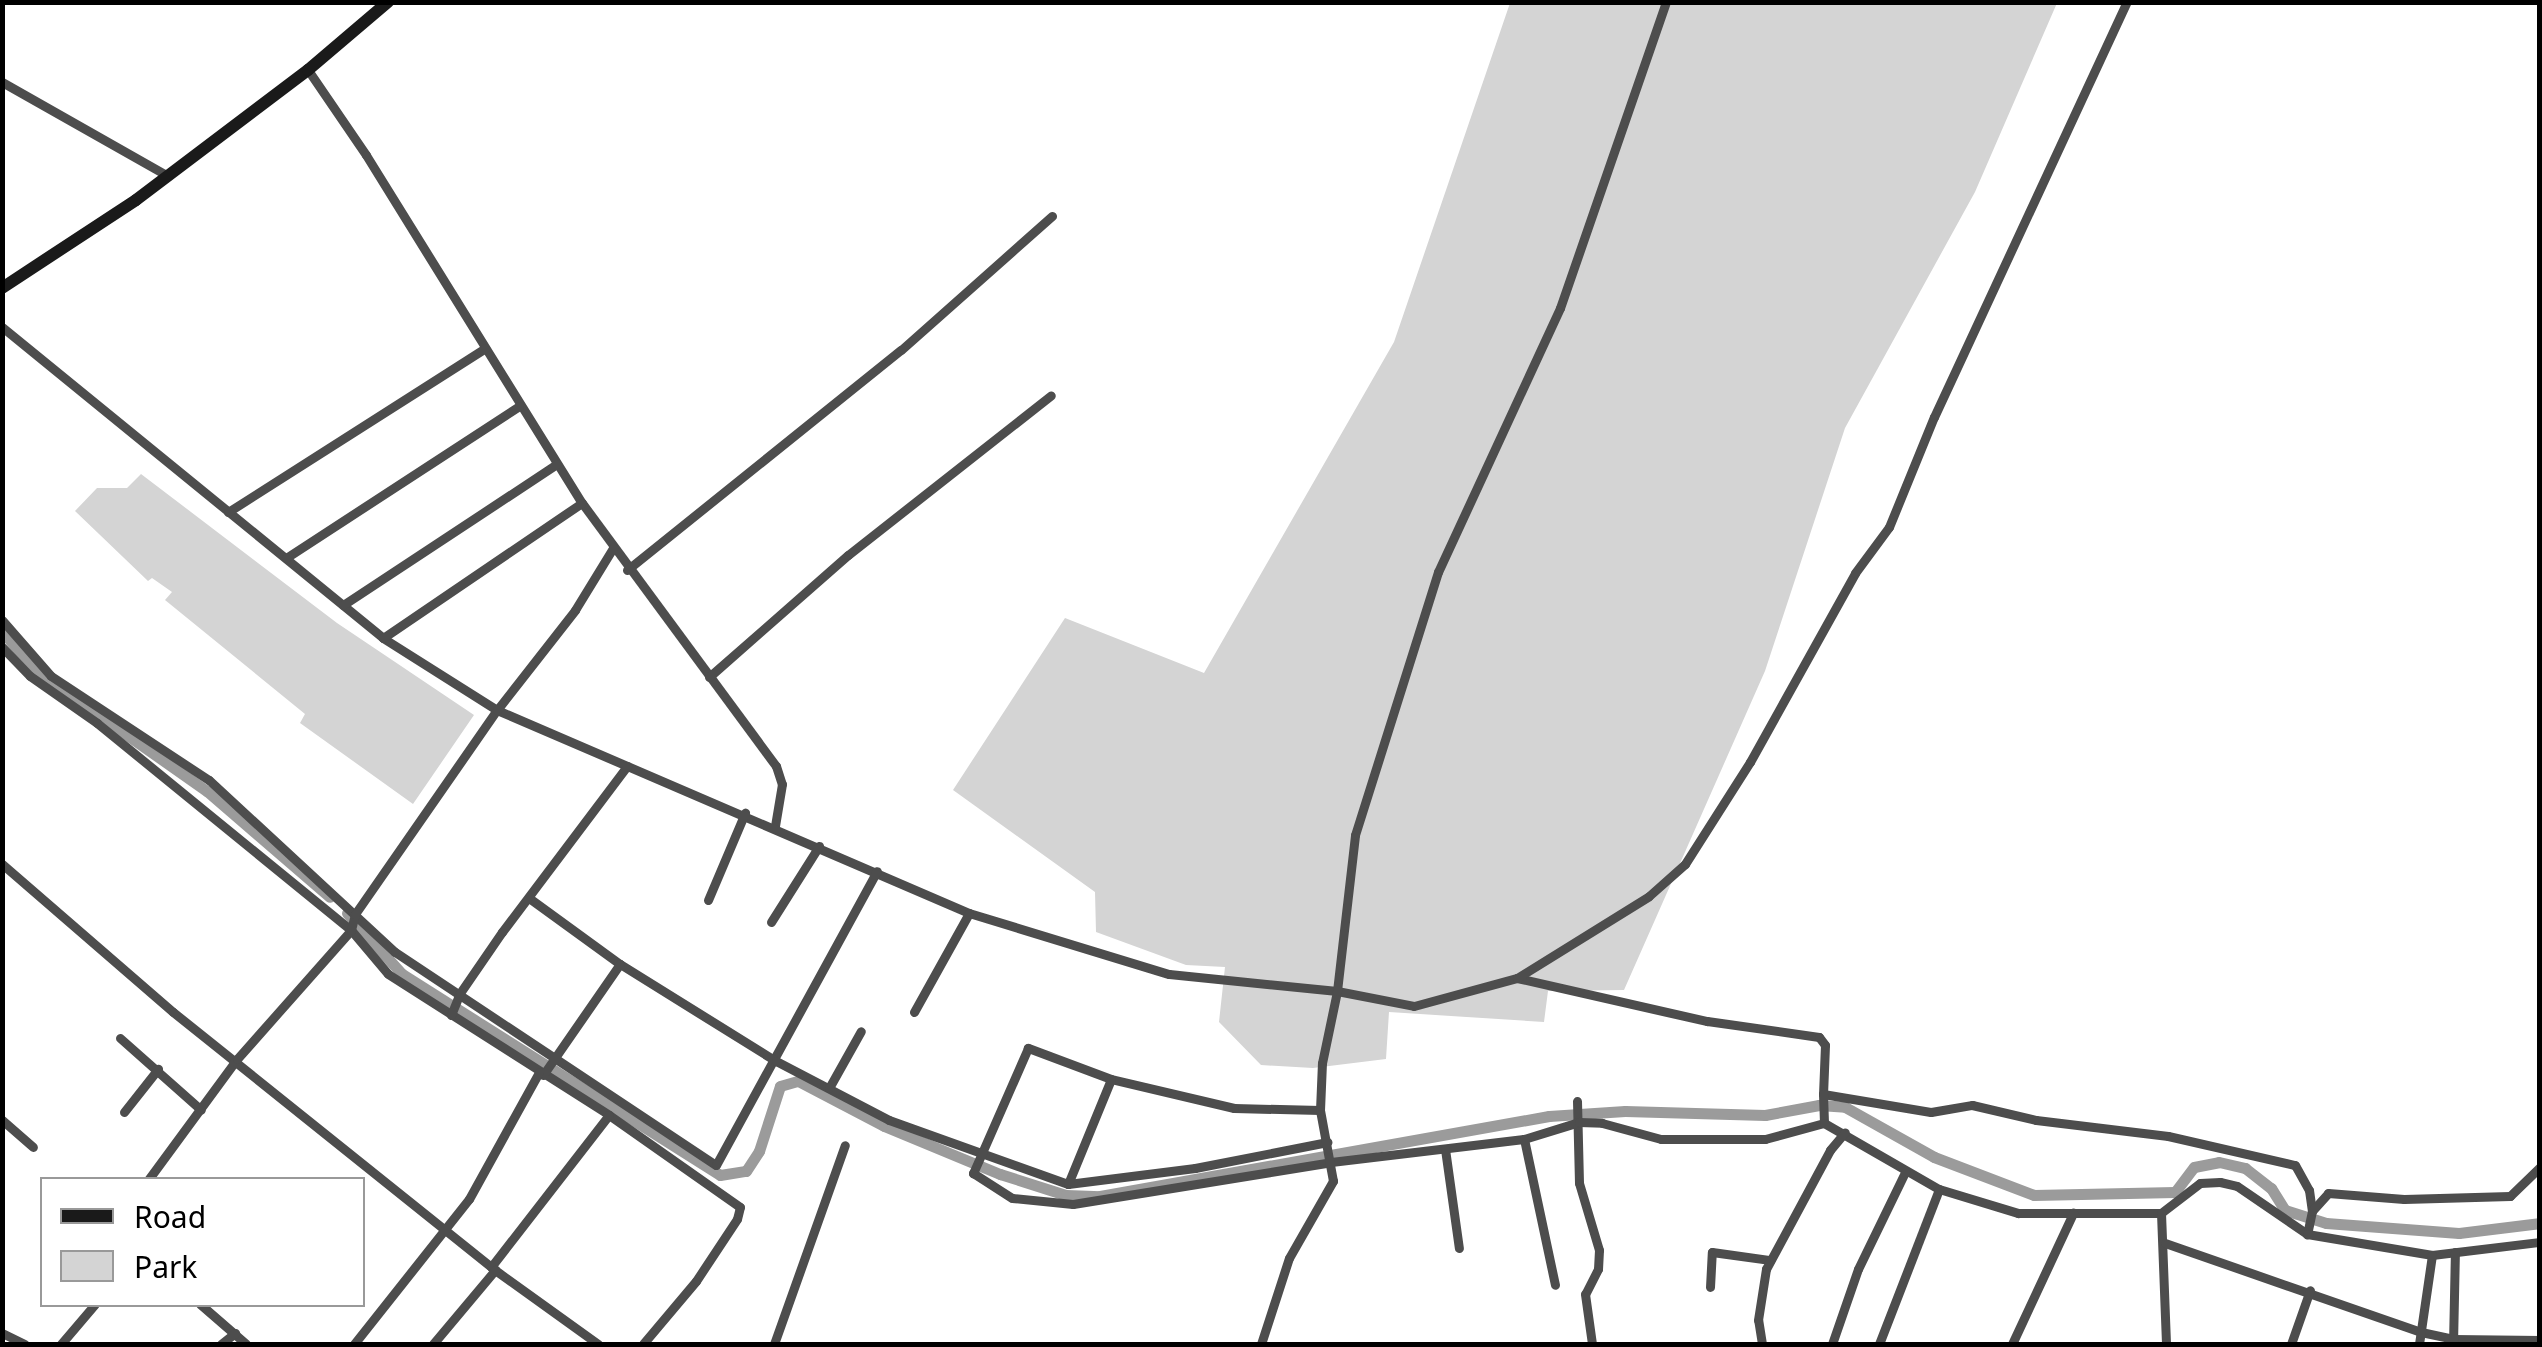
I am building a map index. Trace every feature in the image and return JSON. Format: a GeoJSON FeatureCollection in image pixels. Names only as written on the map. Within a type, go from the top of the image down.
{"type":"FeatureCollection","features":[{"type":"Feature","properties":{"kind":"street"},"geometry":{"type":"LineString","coordinates":[[2,288],[168,176],[308,70],[388,2]]}},
{"type":"Feature","properties":{"kind":"street"},"geometry":{"type":"LineString","coordinates":[[1261,1344],[1289,1258],[1333,1181],[1320,1110],[1322,1063],[1337,991],[1355,835],[1438,572],[1560,308],[1666,2]]}},
{"type":"Feature","properties":{"kind":"street"},"geometry":{"type":"LineString","coordinates":[[2,327],[383,638],[497,710],[775,826],[969,913],[1169,974],[1337,991],[1414,1006],[1517,978],[1649,896],[1685,864],[1750,762],[1854,574],[1890,527],[1942,399],[2128,2]]}},
{"type":"Feature","properties":{"kind":"street"},"geometry":{"type":"LineString","coordinates":[[308,70],[627,570],[776,766],[782,784],[775,826]]}},
{"type":"Feature","properties":{"kind":"street"},"geometry":{"type":"LineString","coordinates":[[2,82],[168,176]]}},
{"type":"Feature","properties":{"kind":"street"},"geometry":{"type":"LineString","coordinates":[[627,570],[901,350],[1052,216]]}},
{"type":"Feature","properties":{"kind":"street"},"geometry":{"type":"LineString","coordinates":[[228,512],[485,348]]}},
{"type":"Feature","properties":{"kind":"street"},"geometry":{"type":"LineString","coordinates":[[708,677],[848,555],[1051,395]]}},
{"type":"Feature","properties":{"kind":"street"},"geometry":{"type":"LineString","coordinates":[[286,558],[520,406]]}},
{"type":"Feature","properties":{"kind":"street"},"geometry":{"type":"LineString","coordinates":[[343,605],[557,464]]}},
{"type":"Feature","properties":{"kind":"street"},"geometry":{"type":"LineString","coordinates":[[383,638],[582,502]]}},
{"type":"Feature","properties":{"kind":"street"},"geometry":{"type":"LineString","coordinates":[[150,1177],[236,1059],[351,930],[356,914],[497,710],[576,610],[613,548]]}},
{"type":"Feature","properties":{"kind":"street"},"geometry":{"type":"LineString","coordinates":[[2,620],[52,676],[209,780],[395,952],[716,1165]]}},
{"type":"Feature","properties":{"kind":"street"},"geometry":{"type":"LineString","coordinates":[[2,648],[30,676],[96,723],[351,930],[388,974],[608,1115],[703,1185],[740,1207],[737,1219],[696,1280],[643,1344]]}},
{"type":"Feature","properties":{"kind":"street"},"geometry":{"type":"LineString","coordinates":[[450,1015],[460,993],[626,766]]}},
{"type":"Feature","properties":{"kind":"street"},"geometry":{"type":"LineString","coordinates":[[708,900],[744,813]]}},
{"type":"Feature","properties":{"kind":"street"},"geometry":{"type":"LineString","coordinates":[[771,922],[819,846]]}},
{"type":"Feature","properties":{"kind":"street"},"geometry":{"type":"LineString","coordinates":[[2,864],[174,1012],[493,1268],[598,1344]]}},
{"type":"Feature","properties":{"kind":"street"},"geometry":{"type":"LineString","coordinates":[[703,1185],[776,1061],[876,871]]}},
{"type":"Feature","properties":{"kind":"street"},"geometry":{"type":"LineString","coordinates":[[529,898],[620,964],[776,1061],[889,1120],[1068,1184],[1195,1168],[1327,1142]]}},
{"type":"Feature","properties":{"kind":"street"},"geometry":{"type":"LineString","coordinates":[[914,1012],[969,913]]}},
{"type":"Feature","properties":{"kind":"street"},"geometry":{"type":"LineString","coordinates":[[354,1344],[469,1199],[541,1074],[620,964]]}},
{"type":"Feature","properties":{"kind":"street"},"geometry":{"type":"LineString","coordinates":[[1517,978],[1707,1021],[1819,1038],[1825,1046],[1824,1123]]}},
{"type":"Feature","properties":{"kind":"street"},"geometry":{"type":"LineString","coordinates":[[829,1088],[861,1031]]}},
{"type":"Feature","properties":{"kind":"street"},"geometry":{"type":"LineString","coordinates":[[120,1038],[201,1110]]}},
{"type":"Feature","properties":{"kind":"street"},"geometry":{"type":"LineString","coordinates":[[1320,1110],[1234,1108],[1111,1079],[1028,1048],[973,1172],[1012,1198],[1074,1204],[1332,1162],[1524,1139],[1579,1122],[1602,1123],[1661,1139],[1764,1139],[1824,1123],[1939,1189],[2018,1213],[2162,1213],[2200,1183],[2220,1182],[2237,1186],[2306,1234],[2432,1256],[2540,1242]]}},
{"type":"Feature","properties":{"kind":"street"},"geometry":{"type":"LineString","coordinates":[[124,1112],[158,1069]]}},
{"type":"Feature","properties":{"kind":"street"},"geometry":{"type":"LineString","coordinates":[[1068,1184],[1111,1079]]}},
{"type":"Feature","properties":{"kind":"street"},"geometry":{"type":"LineString","coordinates":[[1823,1094],[1931,1112],[1972,1106],[2036,1120],[2168,1136],[2295,1165],[2309,1190],[2312,1212],[2306,1234]]}},
{"type":"Feature","properties":{"kind":"street"},"geometry":{"type":"LineString","coordinates":[[1577,1101],[1579,1184],[1599,1250],[1598,1269],[1585,1294],[1592,1344]]}},
{"type":"Feature","properties":{"kind":"street"},"geometry":{"type":"LineString","coordinates":[[434,1344],[608,1115]]}},
{"type":"Feature","properties":{"kind":"street"},"geometry":{"type":"LineString","coordinates":[[2,1120],[33,1147]]}},
{"type":"Feature","properties":{"kind":"street"},"geometry":{"type":"LineString","coordinates":[[1762,1344],[1758,1320],[1770,1260],[1830,1150],[1845,1132]]}},
{"type":"Feature","properties":{"kind":"street"},"geometry":{"type":"LineString","coordinates":[[1524,1139],[1555,1285]]}},
{"type":"Feature","properties":{"kind":"street"},"geometry":{"type":"LineString","coordinates":[[774,1344],[845,1145]]}},
{"type":"Feature","properties":{"kind":"street"},"geometry":{"type":"LineString","coordinates":[[1446,1149],[1448,1198],[1459,1248]]}},
{"type":"Feature","properties":{"kind":"street"},"geometry":{"type":"LineString","coordinates":[[2312,1212],[2328,1193],[2404,1199],[2510,1196],[2540,1167]]}},
{"type":"Feature","properties":{"kind":"street"},"geometry":{"type":"LineString","coordinates":[[1832,1344],[1858,1269],[1906,1172]]}},
{"type":"Feature","properties":{"kind":"street"},"geometry":{"type":"LineString","coordinates":[[1879,1344],[1939,1189]]}},
{"type":"Feature","properties":{"kind":"street"},"geometry":{"type":"LineString","coordinates":[[2162,1213],[2166,1344]]}},
{"type":"Feature","properties":{"kind":"street"},"geometry":{"type":"LineString","coordinates":[[2012,1344],[2073,1214]]}},
{"type":"Feature","properties":{"kind":"street"},"geometry":{"type":"LineString","coordinates":[[2164,1242],[2453,1342],[2540,1340]]}},
{"type":"Feature","properties":{"kind":"street"},"geometry":{"type":"LineString","coordinates":[[1710,1287],[1712,1252],[1770,1260]]}},
{"type":"Feature","properties":{"kind":"street"},"geometry":{"type":"LineString","coordinates":[[2453,1342],[2455,1252]]}},
{"type":"Feature","properties":{"kind":"street"},"geometry":{"type":"LineString","coordinates":[[2420,1344],[2432,1256]]}},
{"type":"Feature","properties":{"kind":"street"},"geometry":{"type":"LineString","coordinates":[[2291,1344],[2310,1290]]}},
{"type":"Feature","properties":{"kind":"street"},"geometry":{"type":"LineString","coordinates":[[60,1344],[92,1307]]}},
{"type":"Feature","properties":{"kind":"street"},"geometry":{"type":"LineString","coordinates":[[204,1307],[246,1344]]}},
{"type":"Feature","properties":{"kind":"street"},"geometry":{"type":"LineString","coordinates":[[2,1333],[25,1344]]}},
{"type":"Feature","properties":{"kind":"street"},"geometry":{"type":"LineString","coordinates":[[221,1344],[235,1333]]}},
{"type":"Feature","properties":{"kind":"green space"},"geometry":{"type":"Polygon","coordinates":[[[1510,3],[2057,3],[1975,192],[1845,428],[1765,671],[1624,990],[1548,991],[1544,1022],[1389,1012],[1386,1059],[1313,1068],[1261,1065],[1219,1022],[1225,967],[1186,965],[1096,932],[1095,892],[953,790],[1065,618],[1204,673],[1394,342],[1510,3]]]}},
{"type":"Feature","properties":{"kind":"green space"},"geometry":{"type":"Polygon","coordinates":[[[141,474],[337,623],[474,715],[413,804],[300,723],[305,714],[165,600],[172,592],[152,578],[148,581],[75,511],[97,488],[127,488],[141,474]]]}},
{"type":"Feature","properties":{"kind":"waterway"},"geometry":{"type":"LineString","coordinates":[[2,631],[36,671],[207,791],[330,897]]}},
{"type":"Feature","properties":{"kind":"waterway"},"geometry":{"type":"LineString","coordinates":[[347,913],[402,974],[720,1175],[746,1171],[759,1151],[780,1086],[798,1081],[884,1126],[1000,1174],[1066,1195],[1100,1196],[1549,1116],[1625,1111],[1765,1115],[1819,1105],[1845,1107],[1934,1157],[2034,1195],[2175,1192],[2194,1167],[2219,1162],[2245,1168],[2271,1188],[2285,1210],[2326,1223],[2459,1233],[2540,1223]]}}]}
